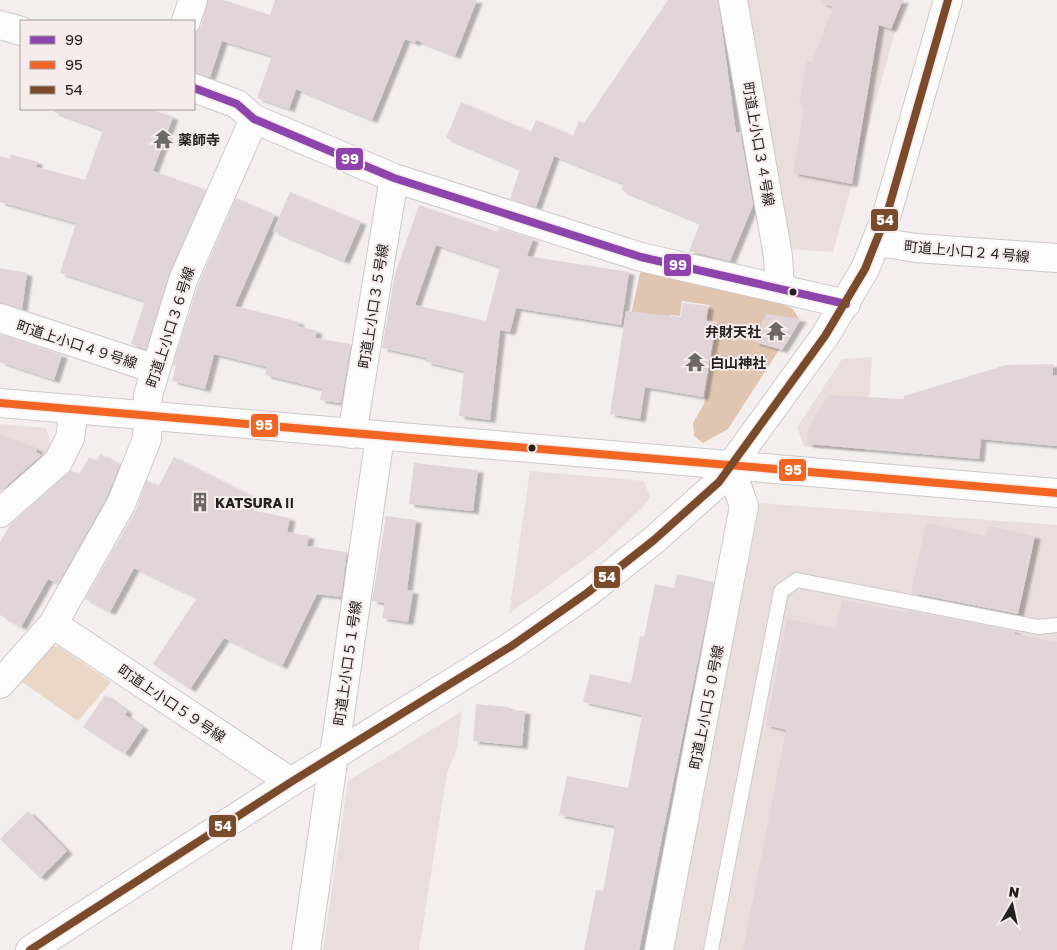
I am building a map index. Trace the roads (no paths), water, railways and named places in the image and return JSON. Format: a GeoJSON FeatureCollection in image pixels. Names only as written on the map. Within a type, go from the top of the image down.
{"type":"FeatureCollection","features":[{"type":"Feature","properties":{"kind":"street"},"geometry":{"type":"LineString","coordinates":[[186,20],[193,0]]}},
{"type":"Feature","properties":{"kind":"street","name":"町道上小口３４号線"},"geometry":{"type":"LineString","coordinates":[[733,0],[778,256],[780,289]]}},
{"type":"Feature","properties":{"kind":"street"},"geometry":{"type":"LineString","coordinates":[[30,950],[291,782],[514,645],[587,594],[654,540],[719,482],[794,380],[846,304],[878,242],[948,0]]}},
{"type":"Feature","properties":{"kind":"street"},"geometry":{"type":"LineString","coordinates":[[0,25],[20,32]]}},
{"type":"Feature","properties":{"kind":"street"},"geometry":{"type":"LineString","coordinates":[[195,88],[237,104],[254,119],[394,178],[641,258],[846,304]]}},
{"type":"Feature","properties":{"kind":"street","name":"町道上小口３６号線"},"geometry":{"type":"LineString","coordinates":[[5,668],[53,624],[121,504],[147,439],[148,395],[183,280],[254,119]]}},
{"type":"Feature","properties":{"kind":"street","name":"町道上小口３５号線"},"geometry":{"type":"LineString","coordinates":[[352,434],[394,178]]}},
{"type":"Feature","properties":{"kind":"street","name":"町道上小口２４号線"},"geometry":{"type":"LineString","coordinates":[[878,242],[916,248],[1057,258]]}},
{"type":"Feature","properties":{"kind":"street","name":"町道上小口４９号線"},"geometry":{"type":"LineString","coordinates":[[0,318],[155,369]]}},
{"type":"Feature","properties":{"kind":"street"},"geometry":{"type":"LineString","coordinates":[[0,403],[1057,493]]}},
{"type":"Feature","properties":{"kind":"street"},"geometry":{"type":"LineString","coordinates":[[0,513],[58,462],[70,438],[74,409]]}},
{"type":"Feature","properties":{"kind":"street","name":"町道上小口５１号線"},"geometry":{"type":"LineString","coordinates":[[306,950],[380,436]]}},
{"type":"Feature","properties":{"kind":"street","name":"町道上小口５０号線"},"geometry":{"type":"LineString","coordinates":[[659,950],[744,506],[730,466]]}},
{"type":"Feature","properties":{"kind":"street","name":"町道上小口５９号線"},"geometry":{"type":"LineString","coordinates":[[53,624],[291,782]]}},
{"type":"Feature","properties":{"kind":"lane"},"geometry":{"type":"LineString","coordinates":[[711,950],[781,591],[797,580],[1038,628],[1057,625]]}},
{"type":"Feature","properties":{"kind":"place","name":"薬師寺"},"geometry":{"type":"Point","coordinates":[163,139]}},
{"type":"Feature","properties":{"kind":"place","name":"弁財天社"},"geometry":{"type":"Point","coordinates":[776,331]}},
{"type":"Feature","properties":{"kind":"place","name":"白山神社"},"geometry":{"type":"Point","coordinates":[695,362]}},
{"type":"Feature","properties":{"kind":"place","name":"KATSURAⅡ"},"geometry":{"type":"Point","coordinates":[200,502]}}]}
